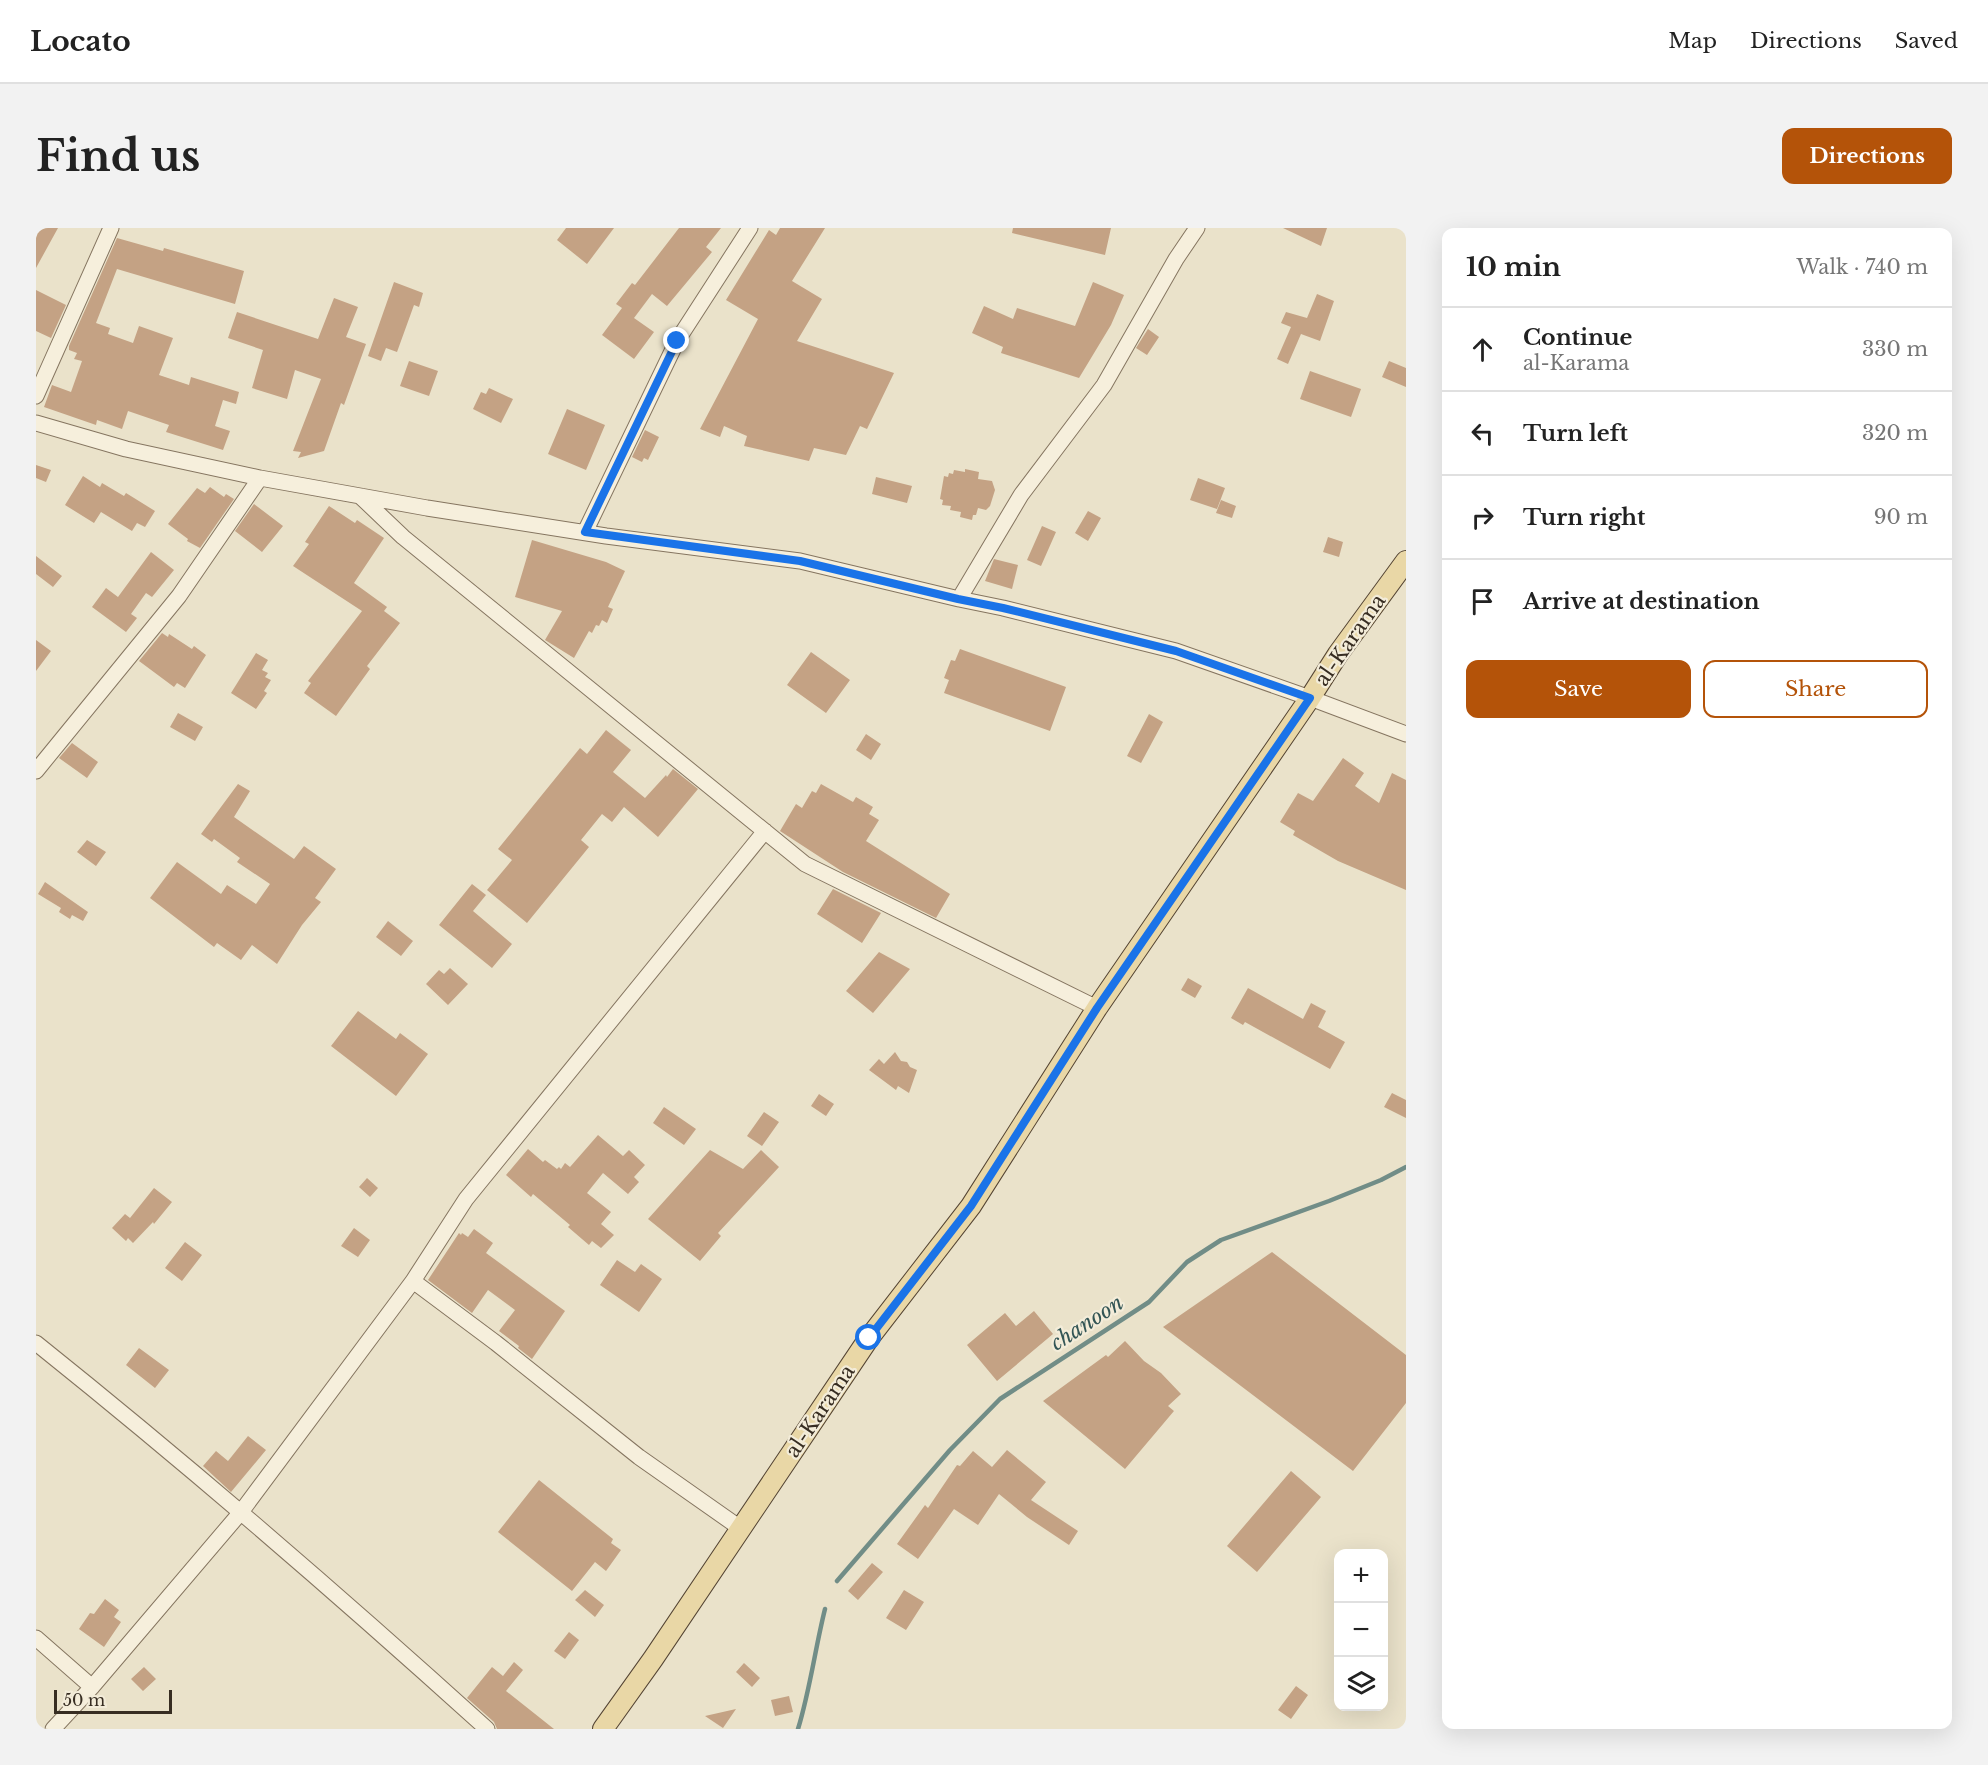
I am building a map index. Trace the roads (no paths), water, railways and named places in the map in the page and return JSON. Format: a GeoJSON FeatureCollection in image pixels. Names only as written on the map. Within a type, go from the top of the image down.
{"type":"FeatureCollection","features":[{"type":"Feature","properties":{"kind":"main road","name":"al-Karama"},"geometry":{"type":"LineString","coordinates":[[603,1729],[653,1659],[869,1338],[971,1206],[1097,1008],[1338,654],[1406,561]]}},
{"type":"Feature","properties":{"kind":"street"},"geometry":{"type":"LineString","coordinates":[[36,396],[111,228]]}},
{"type":"Feature","properties":{"kind":"street"},"geometry":{"type":"LineString","coordinates":[[585,532],[677,341],[750,228]]}},
{"type":"Feature","properties":{"kind":"street"},"geometry":{"type":"LineString","coordinates":[[958,599],[1021,495],[1104,385],[1176,259],[1197,228]]}},
{"type":"Feature","properties":{"kind":"street"},"geometry":{"type":"LineString","coordinates":[[36,423],[126,449],[260,478],[427,508],[800,561],[1176,651],[1406,734]]}},
{"type":"Feature","properties":{"kind":"street"},"geometry":{"type":"LineString","coordinates":[[36,771],[179,596],[260,478]]}},
{"type":"Feature","properties":{"kind":"street"},"geometry":{"type":"LineString","coordinates":[[360,496],[403,537],[805,864],[1097,1008]]}},
{"type":"Feature","properties":{"kind":"street"},"geometry":{"type":"LineString","coordinates":[[53,1729],[92,1687],[241,1512],[413,1281],[466,1199],[765,831]]}},
{"type":"Feature","properties":{"kind":"street"},"geometry":{"type":"LineString","coordinates":[[413,1281],[496,1343],[639,1457],[740,1528]]}},
{"type":"Feature","properties":{"kind":"street"},"geometry":{"type":"LineString","coordinates":[[36,1343],[334,1591],[487,1729]]}},
{"type":"Feature","properties":{"kind":"street"},"geometry":{"type":"LineString","coordinates":[[36,1638],[92,1687]]}},
{"type":"Feature","properties":{"kind":"waterway","name":"chanoon"},"geometry":{"type":"LineString","coordinates":[[837,1581],[950,1450],[1000,1399],[1149,1302],[1187,1262],[1221,1240],[1329,1201],[1406,1167]]}},
{"type":"Feature","properties":{"kind":"waterway","name":"chanoon"},"geometry":{"type":"LineString","coordinates":[[798,1729],[825,1609]]}}]}
